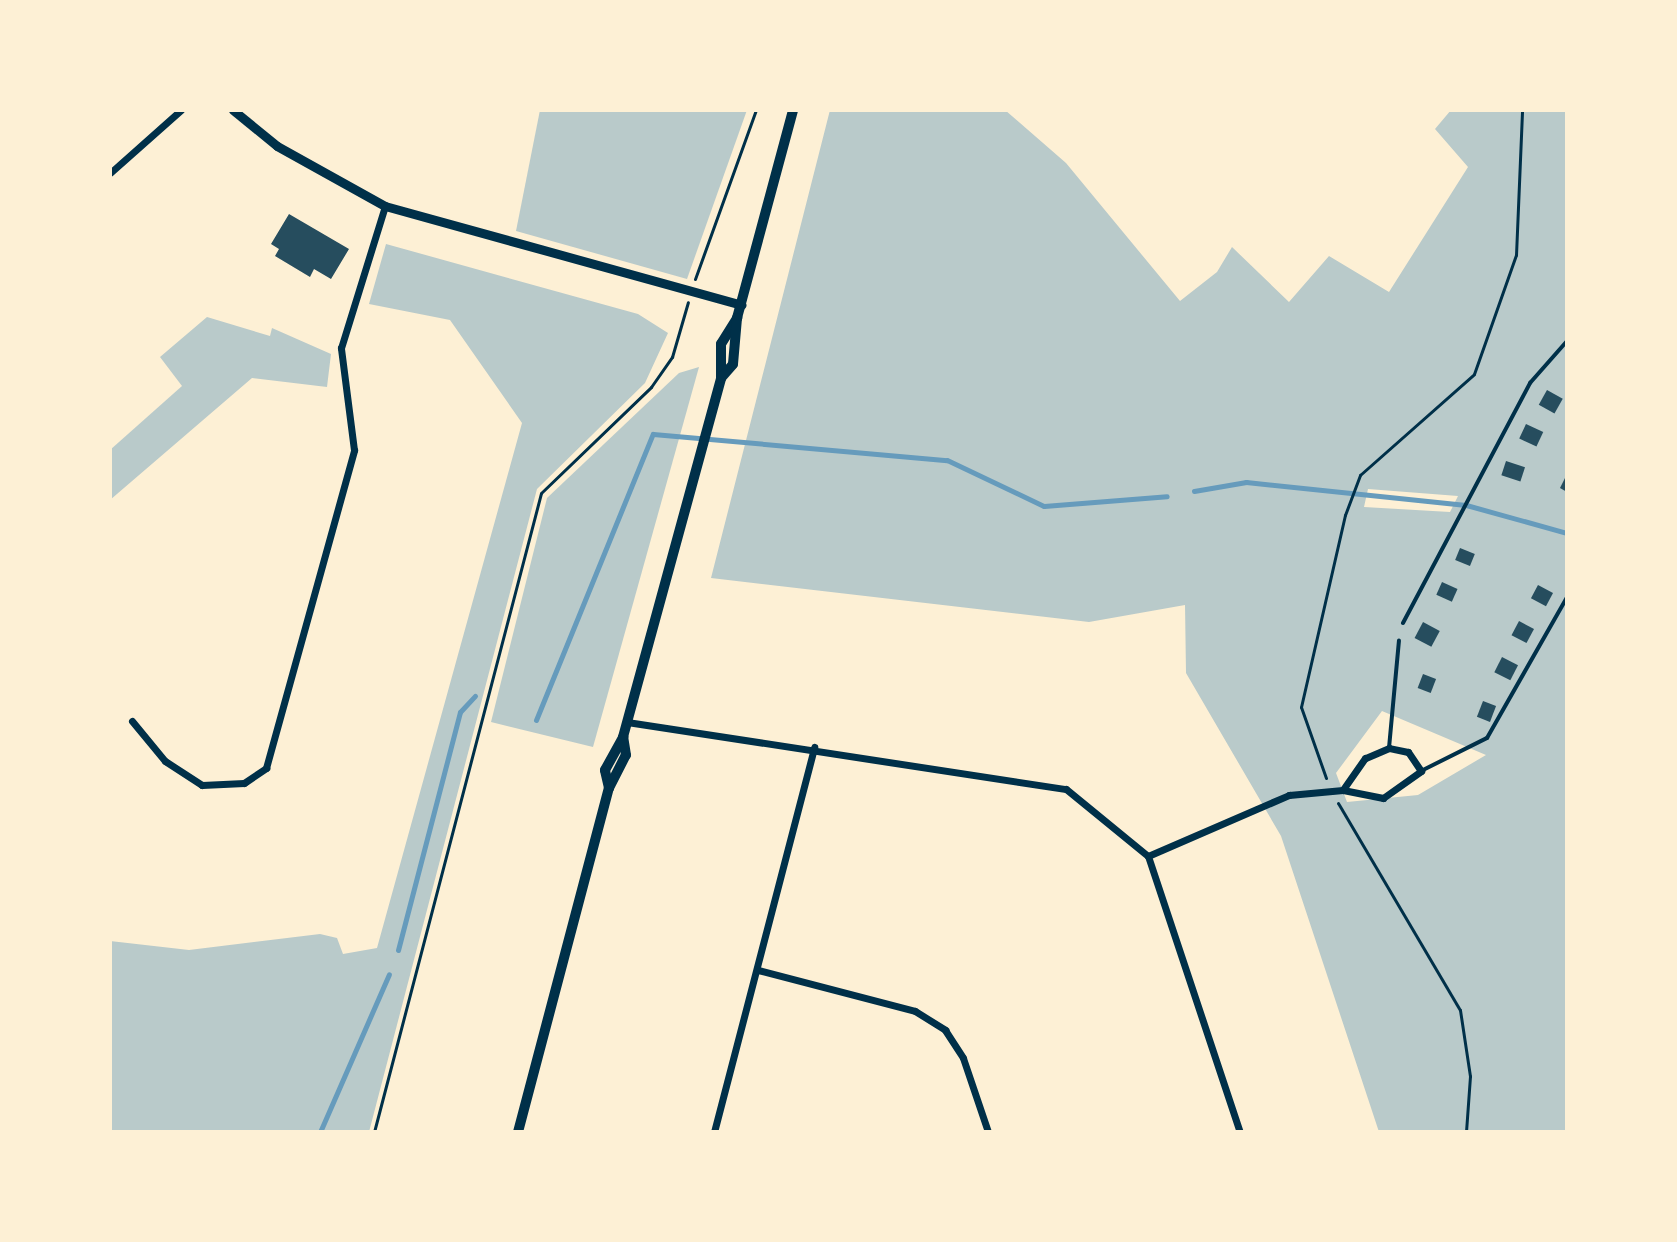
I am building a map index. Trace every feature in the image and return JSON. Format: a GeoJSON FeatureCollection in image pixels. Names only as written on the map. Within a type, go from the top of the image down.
{"type":"FeatureCollection","features":[{"type":"Feature","properties":{"kind":"main road"},"geometry":{"type":"LineString","coordinates":[[721,378],[733,364],[737,318],[793,110]]}},
{"type":"Feature","properties":{"kind":"main road"},"geometry":{"type":"LineString","coordinates":[[609,788],[605,770],[623,737],[721,378],[721,344],[737,318]]}},
{"type":"Feature","properties":{"kind":"main road"},"geometry":{"type":"LineString","coordinates":[[518,1132],[609,788],[626,755],[623,737]]}},
{"type":"Feature","properties":{"kind":"street"},"geometry":{"type":"LineString","coordinates":[[110,173],[181,110]]}},
{"type":"Feature","properties":{"kind":"street"},"geometry":{"type":"LineString","coordinates":[[236,111],[336,183],[385,206],[741,305]]}},
{"type":"Feature","properties":{"kind":"street"},"geometry":{"type":"LineString","coordinates":[[132,721],[165,761],[202,785],[244,783],[266,768],[354,450],[341,348],[385,206]]}},
{"type":"Feature","properties":{"kind":"street"},"geometry":{"type":"LineString","coordinates":[[627,722],[1046,782],[1066,789],[1148,856],[1240,1132]]}},
{"type":"Feature","properties":{"kind":"street"},"geometry":{"type":"LineString","coordinates":[[714,1132],[814,747]]}},
{"type":"Feature","properties":{"kind":"street"},"geometry":{"type":"LineString","coordinates":[[1148,856],[1289,795],[1343,790],[1383,798],[1421,771],[1408,752],[1389,748],[1365,758],[1343,790]]}},
{"type":"Feature","properties":{"kind":"street"},"geometry":{"type":"LineString","coordinates":[[758,970],[915,1011],[945,1030],[963,1058],[988,1132]]}},
{"type":"Feature","properties":{"kind":"lane"},"geometry":{"type":"LineString","coordinates":[[1403,623],[1530,383],[1567,341]]}},
{"type":"Feature","properties":{"kind":"lane"},"geometry":{"type":"LineString","coordinates":[[1421,771],[1487,738],[1567,597]]}},
{"type":"Feature","properties":{"kind":"lane"},"geometry":{"type":"LineString","coordinates":[[1389,748],[1399,640]]}},
{"type":"Feature","properties":{"kind":"path"},"geometry":{"type":"LineString","coordinates":[[374,1132],[541,493],[651,387],[672,357],[691,292],[756,110]]}},
{"type":"Feature","properties":{"kind":"shaded area"},"geometry":{"type":"Polygon","coordinates":[[[540,110],[747,110],[687,279],[516,231],[540,110]]]}},
{"type":"Feature","properties":{"kind":"shaded area"},"geometry":{"type":"Polygon","coordinates":[[[830,110],[1005,110],[1066,163],[1180,301],[1217,272],[1232,247],[1289,302],[1329,256],[1389,292],[1468,167],[1435,129],[1451,110],[1567,110],[1567,1132],[1379,1132],[1281,836],[1186,673],[1185,605],[1089,622],[711,578],[830,110]],[[1368,489],[1364,507],[1450,512],[1458,496],[1368,489]],[[1382,711],[1336,773],[1347,802],[1418,795],[1486,755],[1382,711]]]}},
{"type":"Feature","properties":{"kind":"shaded area"},"geometry":{"type":"Polygon","coordinates":[[[386,244],[638,314],[668,333],[645,383],[537,489],[369,1132],[110,1132],[110,941],[189,950],[320,934],[337,938],[343,954],[377,948],[522,423],[450,320],[369,304],[386,244]]]}},
{"type":"Feature","properties":{"kind":"shaded area"},"geometry":{"type":"Polygon","coordinates":[[[207,317],[270,336],[272,328],[331,354],[327,387],[252,378],[110,500],[110,450],[182,386],[160,357],[207,317]]]}},
{"type":"Feature","properties":{"kind":"shaded area"},"geometry":{"type":"Polygon","coordinates":[[[699,367],[593,747],[491,722],[547,498],[679,373],[699,367]]]}},
{"type":"Feature","properties":{"kind":"building"},"geometry":{"type":"Polygon","coordinates":[[[289,214],[349,249],[331,279],[314,269],[310,277],[275,256],[279,249],[271,244],[289,214]]]}},
{"type":"Feature","properties":{"kind":"building"},"geometry":{"type":"Polygon","coordinates":[[[1547,390],[1563,399],[1555,414],[1539,405],[1547,390]]]}},
{"type":"Feature","properties":{"kind":"building"},"geometry":{"type":"Polygon","coordinates":[[[1526,424],[1543,432],[1536,447],[1519,439],[1526,424]]]}},
{"type":"Feature","properties":{"kind":"building"},"geometry":{"type":"Polygon","coordinates":[[[1506,461],[1525,467],[1520,481],[1501,475],[1506,461]]]}},
{"type":"Feature","properties":{"kind":"building"},"geometry":{"type":"Polygon","coordinates":[[[1567,474],[1567,492],[1560,488],[1567,474]]]}},
{"type":"Feature","properties":{"kind":"building"},"geometry":{"type":"Polygon","coordinates":[[[1460,548],[1475,554],[1470,566],[1455,560],[1460,548]]]}},
{"type":"Feature","properties":{"kind":"building"},"geometry":{"type":"Polygon","coordinates":[[[1442,582],[1458,589],[1452,602],[1436,595],[1442,582]]]}},
{"type":"Feature","properties":{"kind":"building"},"geometry":{"type":"Polygon","coordinates":[[[1538,585],[1553,593],[1546,606],[1531,598],[1538,585]]]}},
{"type":"Feature","properties":{"kind":"building"},"geometry":{"type":"Polygon","coordinates":[[[1519,621],[1534,629],[1526,643],[1511,635],[1519,621]]]}},
{"type":"Feature","properties":{"kind":"building"},"geometry":{"type":"Polygon","coordinates":[[[1423,622],[1440,631],[1431,647],[1415,638],[1423,622]]]}},
{"type":"Feature","properties":{"kind":"building"},"geometry":{"type":"Polygon","coordinates":[[[1502,657],[1518,665],[1510,680],[1494,672],[1502,657]]]}},
{"type":"Feature","properties":{"kind":"building"},"geometry":{"type":"Polygon","coordinates":[[[1423,674],[1436,679],[1431,693],[1418,688],[1423,674]]]}},
{"type":"Feature","properties":{"kind":"building"},"geometry":{"type":"Polygon","coordinates":[[[1483,701],[1496,706],[1490,722],[1477,717],[1483,701]]]}},
{"type":"Feature","properties":{"kind":"waterway"},"geometry":{"type":"LineString","coordinates":[[536,720],[653,434],[947,460],[1044,506],[1167,496]]}},
{"type":"Feature","properties":{"kind":"waterway"},"geometry":{"type":"LineString","coordinates":[[1194,491],[1246,482],[1466,505],[1567,533]]}},
{"type":"Feature","properties":{"kind":"waterway"},"geometry":{"type":"LineString","coordinates":[[398,950],[460,712],[475,696]]}},
{"type":"Feature","properties":{"kind":"waterway"},"geometry":{"type":"LineString","coordinates":[[320,1132],[389,974]]}}]}
